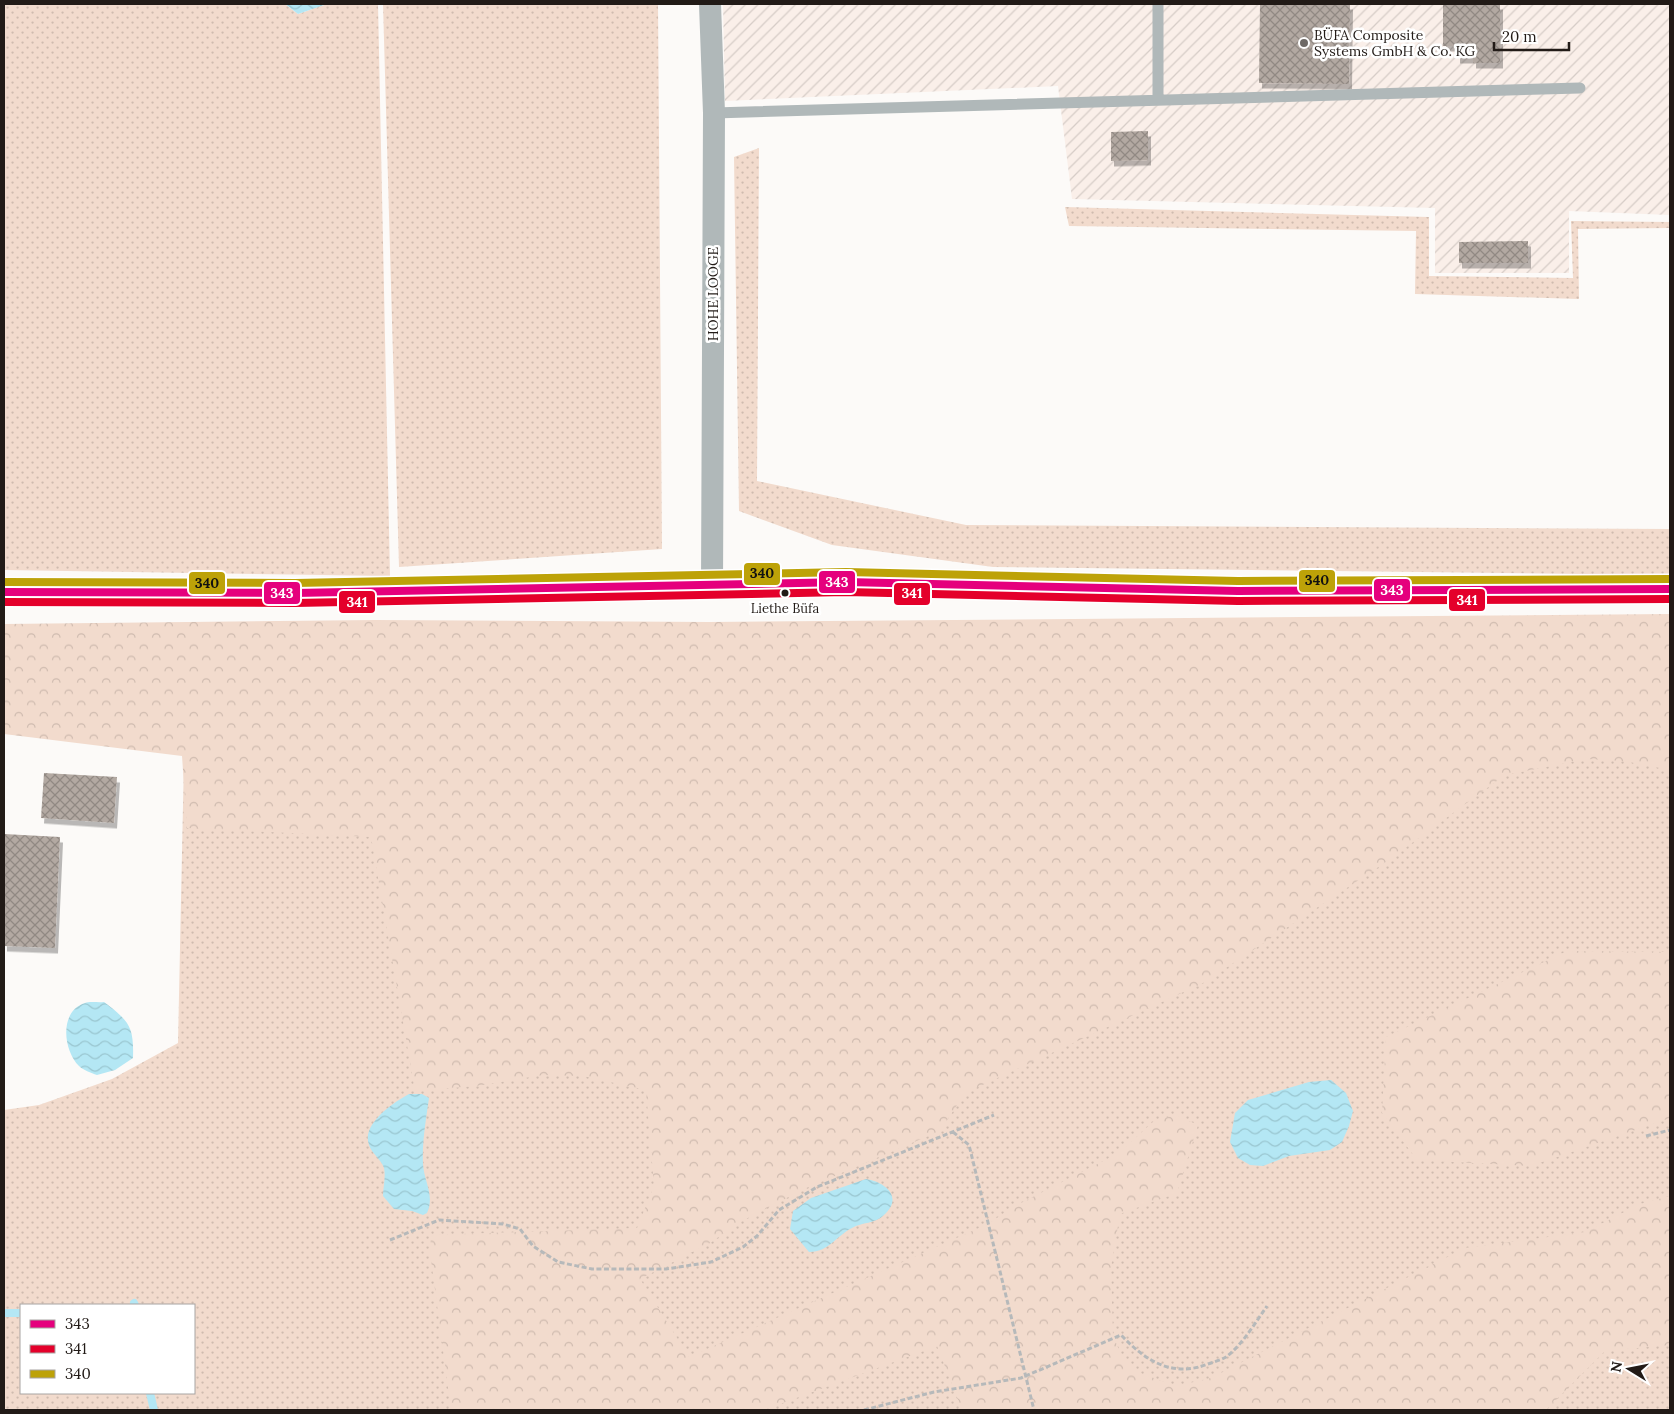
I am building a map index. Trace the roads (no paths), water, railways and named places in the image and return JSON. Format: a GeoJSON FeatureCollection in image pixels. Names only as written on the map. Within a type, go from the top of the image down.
{"type":"FeatureCollection","features":[{"type":"Feature","properties":{"kind":"street","name":"HOHE LOOGE"},"geometry":{"type":"LineString","coordinates":[[710,4],[714,113],[712,585]]}},
{"type":"Feature","properties":{"kind":"street"},"geometry":{"type":"LineString","coordinates":[[4,592],[295,593],[846,582],[1238,592],[1670,589]]}},
{"type":"Feature","properties":{"kind":"lane"},"geometry":{"type":"LineString","coordinates":[[1158,4],[1158,100]]}},
{"type":"Feature","properties":{"kind":"lane"},"geometry":{"type":"LineString","coordinates":[[714,113],[1580,88]]}},
{"type":"Feature","properties":{"kind":"water"},"geometry":{"type":"Polygon","coordinates":[[[285,4],[327,4],[298,14],[285,4]]]}},
{"type":"Feature","properties":{"kind":"water"},"geometry":{"type":"Polygon","coordinates":[[[87,1002],[104,1002],[119,1014],[128,1025],[131,1031],[133,1058],[115,1070],[97,1075],[79,1066],[70,1051],[66,1032],[67,1022],[77,1007],[87,1002]]]}},
{"type":"Feature","properties":{"kind":"water"},"geometry":{"type":"Polygon","coordinates":[[[1331,1080],[1346,1093],[1353,1111],[1342,1142],[1330,1150],[1289,1156],[1263,1166],[1250,1165],[1238,1158],[1230,1142],[1235,1113],[1248,1100],[1309,1082],[1331,1080]]]}},
{"type":"Feature","properties":{"kind":"water"},"geometry":{"type":"Polygon","coordinates":[[[409,1094],[422,1094],[429,1098],[424,1131],[423,1164],[430,1200],[427,1213],[423,1215],[412,1211],[394,1209],[383,1196],[384,1168],[370,1148],[368,1137],[370,1129],[380,1115],[395,1102],[409,1094]]]}},
{"type":"Feature","properties":{"kind":"water"},"geometry":{"type":"Polygon","coordinates":[[[866,1179],[880,1183],[890,1191],[892,1202],[890,1208],[877,1220],[856,1226],[846,1231],[827,1247],[809,1252],[790,1229],[793,1211],[811,1198],[866,1179]]]}},
{"type":"Feature","properties":{"kind":"waterway"},"geometry":{"type":"LineString","coordinates":[[4,1313],[20,1313]]}},
{"type":"Feature","properties":{"kind":"waterway"},"geometry":{"type":"LineString","coordinates":[[150,1394],[154,1410]]}},
{"type":"Feature","properties":{"kind":"place","name":"BÜFA Composite Systems GmbH & Co. KG"},"geometry":{"type":"Point","coordinates":[1304,43]}},
{"type":"Feature","properties":{"kind":"place","name":"Liethe Büfa"},"geometry":{"type":"Point","coordinates":[785,593]}}]}
